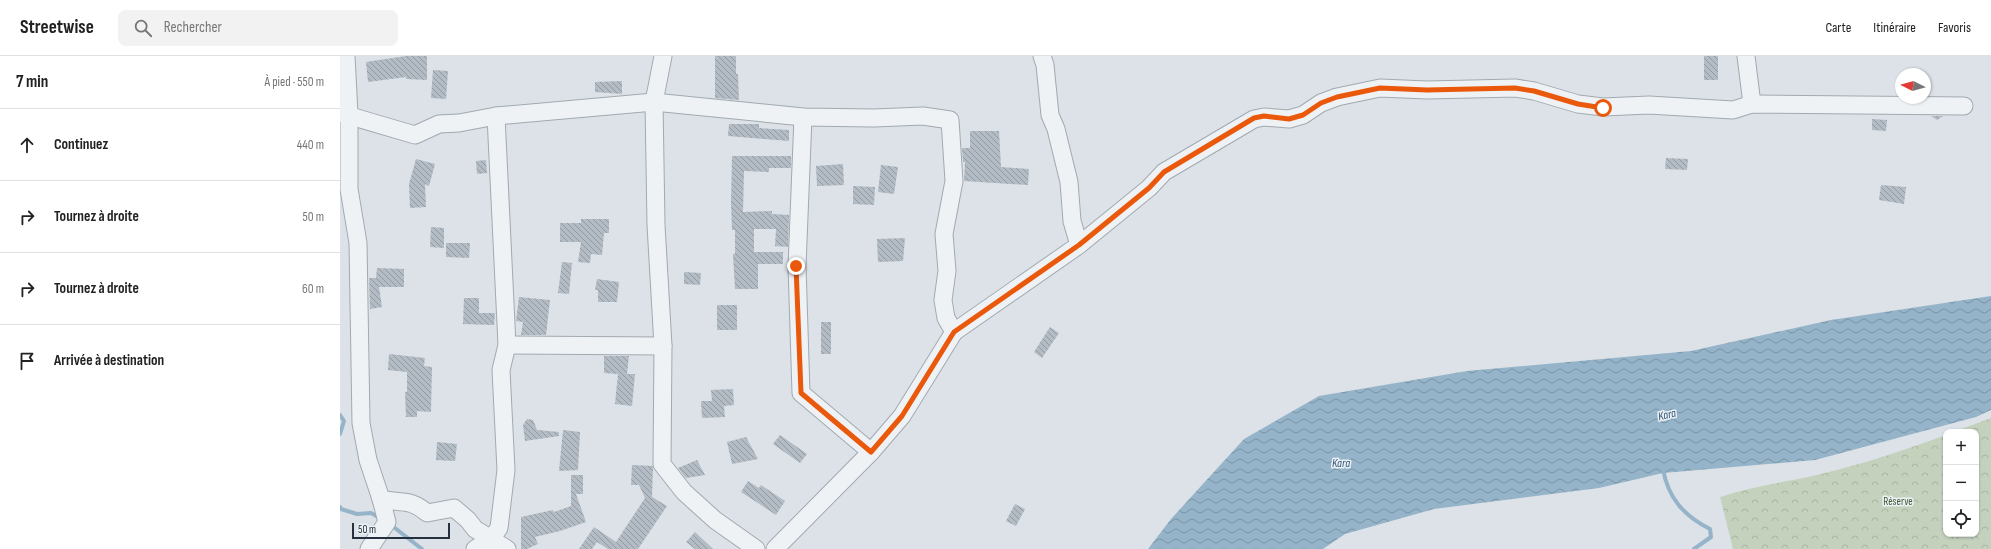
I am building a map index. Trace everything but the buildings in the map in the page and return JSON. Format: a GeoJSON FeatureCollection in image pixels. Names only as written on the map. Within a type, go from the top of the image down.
{"type":"FeatureCollection","features":[{"type":"Feature","properties":{"kind":"street"},"geometry":{"type":"LineString","coordinates":[[346,56],[344,114],[349,189],[358,243],[361,423],[368,460],[387,522],[369,549]]}},
{"type":"Feature","properties":{"kind":"street"},"geometry":{"type":"LineString","coordinates":[[663,56],[654,102],[656,225],[663,346],[662,464],[684,492],[715,520],[756,549]]}},
{"type":"Feature","properties":{"kind":"street"},"geometry":{"type":"LineString","coordinates":[[1042,56],[1045,65],[1050,115],[1056,129],[1069,182],[1072,221],[1079,245]]}},
{"type":"Feature","properties":{"kind":"street"},"geometry":{"type":"LineString","coordinates":[[1746,56],[1752,104]]}},
{"type":"Feature","properties":{"kind":"street"},"geometry":{"type":"LineString","coordinates":[[775,549],[871,452],[902,416],[954,332],[1079,245],[1149,188],[1164,172],[1254,118],[1264,116],[1289,119],[1303,115],[1332,99],[1380,88],[1427,90],[1515,88],[1534,91],[1578,104],[1603,108],[1649,105],[1733,110],[1752,104],[1964,106]]}},
{"type":"Feature","properties":{"kind":"street"},"geometry":{"type":"LineString","coordinates":[[344,114],[415,135],[439,124],[459,123],[496,116],[654,102],[803,117],[874,118],[923,116],[950,120],[954,181],[944,234],[947,271],[943,300],[946,318],[954,332]]}},
{"type":"Feature","properties":{"kind":"street"},"geometry":{"type":"LineString","coordinates":[[476,549],[490,538],[499,528],[506,470],[501,370],[507,345],[496,116]]}},
{"type":"Feature","properties":{"kind":"street"},"geometry":{"type":"LineString","coordinates":[[803,117],[796,266],[801,393],[871,452]]}},
{"type":"Feature","properties":{"kind":"street"},"geometry":{"type":"LineString","coordinates":[[507,345],[663,346]]}},
{"type":"Feature","properties":{"kind":"street"},"geometry":{"type":"LineString","coordinates":[[381,499],[392,502],[407,502],[427,513],[454,508],[468,520],[474,529],[508,549]]}},
{"type":"Feature","properties":{"kind":"green space","name":"Réserve"},"geometry":{"type":"Polygon","coordinates":[[[1991,418],[1991,549],[1733,549],[1720,497],[1852,466],[1943,436],[1943,537],[1979,537],[1979,429],[1961,429],[1991,418]]]}},
{"type":"Feature","properties":{"kind":"water","name":"Kara"},"geometry":{"type":"Polygon","coordinates":[[[1991,296],[1991,410],[1976,417],[1815,460],[1663,473],[1599,488],[1434,509],[1345,534],[1323,549],[1148,549],[1171,519],[1244,439],[1319,396],[1467,371],[1691,351],[1831,320],[1991,296]]]}},
{"type":"Feature","properties":{"kind":"waterway"},"geometry":{"type":"LineString","coordinates":[[340,415],[344,421],[340,434]]}},
{"type":"Feature","properties":{"kind":"waterway"},"geometry":{"type":"LineString","coordinates":[[1663,469],[1669,489],[1679,505],[1692,518],[1710,529],[1711,537],[1694,549]]}},
{"type":"Feature","properties":{"kind":"waterway"},"geometry":{"type":"LineString","coordinates":[[340,507],[341,509],[357,514],[371,513],[380,518]]}},
{"type":"Feature","properties":{"kind":"waterway"},"geometry":{"type":"LineString","coordinates":[[391,525],[422,549]]}},
{"type":"Feature","properties":{"kind":"route"},"geometry":{"type":"LineString","coordinates":[[796,266],[801,393],[871,452],[902,416],[954,332],[1079,245],[1149,188],[1164,172],[1254,118],[1264,116],[1289,119],[1303,115],[1321,103],[1337,97],[1380,88],[1427,90],[1515,88],[1534,91],[1578,104],[1603,108]]}}]}
